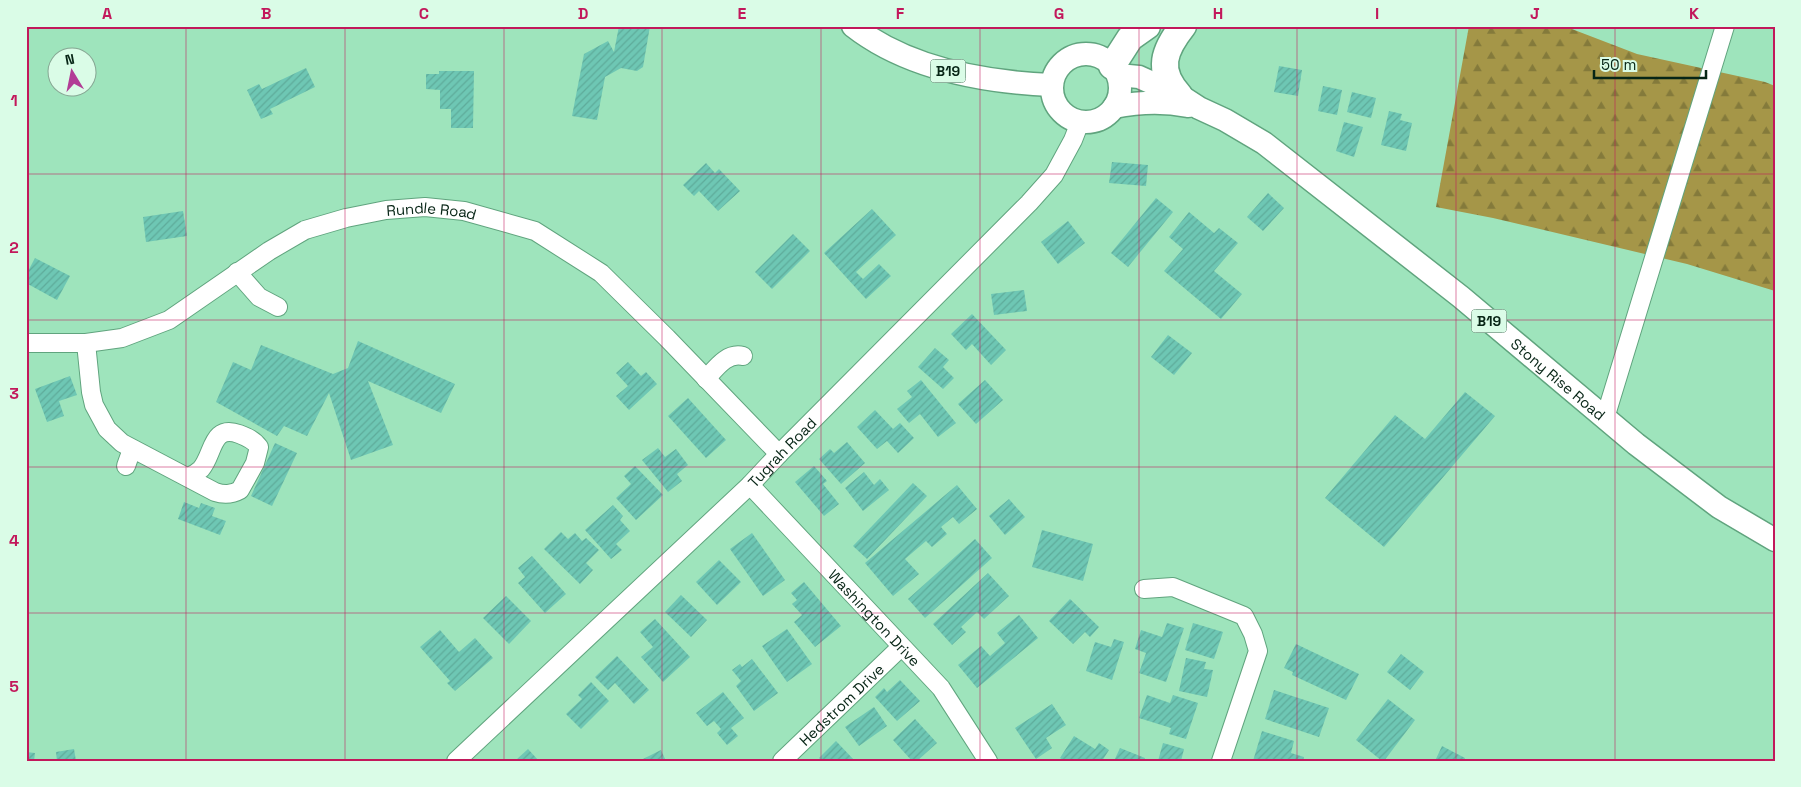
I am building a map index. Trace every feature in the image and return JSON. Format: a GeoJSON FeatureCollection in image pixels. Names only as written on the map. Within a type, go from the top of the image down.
{"type":"FeatureCollection","features":[{"type":"Feature","properties":{"kind":"highway"},"geometry":{"type":"LineString","coordinates":[[1115,71],[1130,38],[1147,26]]}},
{"type":"Feature","properties":{"kind":"highway"},"geometry":{"type":"LineString","coordinates":[[1183,26],[1172,41],[1165,62],[1169,83],[1189,102]]}},
{"type":"Feature","properties":{"kind":"main road","name":"B19"},"geometry":{"type":"LineString","coordinates":[[853,26],[866,36],[908,58],[952,72],[1018,83],[1051,85],[1055,73],[1062,63],[1078,54],[1097,55],[1115,71]]}},
{"type":"Feature","properties":{"kind":"main road"},"geometry":{"type":"LineString","coordinates":[[1114,107],[1120,92],[1115,71]]}},
{"type":"Feature","properties":{"kind":"main road","name":"Stony Rise Road"},"geometry":{"type":"LineString","coordinates":[[1115,71],[1139,77],[1225,120],[1264,143],[1461,297],[1636,444],[1718,507],[1775,540]]}},
{"type":"Feature","properties":{"kind":"main road"},"geometry":{"type":"LineString","coordinates":[[1051,85],[1052,96],[1064,115],[1080,122]]}},
{"type":"Feature","properties":{"kind":"main road","name":"Stony Rise Road"},"geometry":{"type":"LineString","coordinates":[[1114,107],[1139,102],[1189,102]]}},
{"type":"Feature","properties":{"kind":"main road","name":"B19"},"geometry":{"type":"LineString","coordinates":[[1080,122],[1090,122],[1099,119],[1108,114],[1114,107]]}},
{"type":"Feature","properties":{"kind":"street"},"geometry":{"type":"LineString","coordinates":[[1605,418],[1725,26]]}},
{"type":"Feature","properties":{"kind":"street","name":"Tugrah Road"},"geometry":{"type":"LineString","coordinates":[[456,761],[750,485],[1048,183],[1062,161],[1080,122]]}},
{"type":"Feature","properties":{"kind":"street","name":"Rundle Road"},"geometry":{"type":"LineString","coordinates":[[26,343],[86,344],[122,338],[169,320],[269,251],[305,230],[346,218],[386,210],[425,207],[464,211],[535,231],[601,273],[618,288],[779,454]]}},
{"type":"Feature","properties":{"kind":"street"},"geometry":{"type":"LineString","coordinates":[[238,272],[259,297],[278,307]]}},
{"type":"Feature","properties":{"kind":"street"},"geometry":{"type":"LineString","coordinates":[[86,344],[91,392],[99,417],[106,429],[132,449],[188,477]]}},
{"type":"Feature","properties":{"kind":"street"},"geometry":{"type":"LineString","coordinates":[[706,379],[729,357],[743,356]]}},
{"type":"Feature","properties":{"kind":"street"},"geometry":{"type":"LineString","coordinates":[[126,466],[132,449]]}},
{"type":"Feature","properties":{"kind":"street","name":"Washington Drive"},"geometry":{"type":"LineString","coordinates":[[750,485],[941,688],[988,761]]}},
{"type":"Feature","properties":{"kind":"street"},"geometry":{"type":"LineString","coordinates":[[1144,589],[1173,587],[1244,616],[1254,634],[1258,651],[1221,761]]}},
{"type":"Feature","properties":{"kind":"street","name":"Hedstrom Drive"},"geometry":{"type":"LineString","coordinates":[[782,761],[901,647]]}},
{"type":"Feature","properties":{"kind":"green space"},"geometry":{"type":"Polygon","coordinates":[[[1469,26],[1564,26],[1637,54],[1765,82],[1775,86],[1775,291],[1687,264],[1493,218],[1436,207],[1469,26]]]}},
{"type":"Feature","properties":{"kind":"building"},"geometry":{"type":"Polygon","coordinates":[[[619,26],[650,26],[643,67],[637,71],[621,68],[605,77],[597,120],[572,116],[584,54],[608,41],[614,52],[619,26]]]}},
{"type":"Feature","properties":{"kind":"building"},"geometry":{"type":"Polygon","coordinates":[[[1279,66],[1302,70],[1298,96],[1274,92],[1279,66]]]}},
{"type":"Feature","properties":{"kind":"building"},"geometry":{"type":"Polygon","coordinates":[[[306,68],[315,87],[270,109],[273,114],[261,119],[247,90],[259,84],[262,89],[306,68]]]}},
{"type":"Feature","properties":{"kind":"building"},"geometry":{"type":"Polygon","coordinates":[[[439,71],[474,71],[473,128],[451,128],[451,109],[440,109],[440,90],[426,89],[426,74],[439,74],[439,71]]]}},
{"type":"Feature","properties":{"kind":"building"},"geometry":{"type":"Polygon","coordinates":[[[1323,86],[1342,90],[1337,115],[1318,111],[1323,86]]]}},
{"type":"Feature","properties":{"kind":"building"},"geometry":{"type":"Polygon","coordinates":[[[1352,92],[1376,98],[1371,118],[1347,112],[1352,92]]]}},
{"type":"Feature","properties":{"kind":"building"},"geometry":{"type":"Polygon","coordinates":[[[1389,111],[1402,114],[1400,120],[1412,123],[1406,151],[1381,145],[1389,111]]]}},
{"type":"Feature","properties":{"kind":"building"},"geometry":{"type":"Polygon","coordinates":[[[1344,122],[1363,127],[1354,157],[1336,151],[1344,122]]]}},
{"type":"Feature","properties":{"kind":"building"},"geometry":{"type":"Polygon","coordinates":[[[1112,162],[1148,165],[1146,186],[1109,183],[1112,162]]]}},
{"type":"Feature","properties":{"kind":"building"},"geometry":{"type":"Polygon","coordinates":[[[706,163],[715,173],[719,169],[740,191],[718,211],[699,191],[694,196],[683,185],[706,163]]]}},
{"type":"Feature","properties":{"kind":"building"},"geometry":{"type":"Polygon","coordinates":[[[1268,193],[1284,208],[1263,231],[1247,217],[1268,193]]]}},
{"type":"Feature","properties":{"kind":"building"},"geometry":{"type":"Polygon","coordinates":[[[1156,198],[1173,212],[1128,267],[1111,253],[1156,198]]]}},
{"type":"Feature","properties":{"kind":"building"},"geometry":{"type":"Polygon","coordinates":[[[872,209],[896,235],[856,272],[863,279],[879,264],[891,276],[866,299],[824,253],[872,209]]]}},
{"type":"Feature","properties":{"kind":"building"},"geometry":{"type":"Polygon","coordinates":[[[183,211],[187,236],[146,242],[143,217],[183,211]]]}},
{"type":"Feature","properties":{"kind":"building"},"geometry":{"type":"Polygon","coordinates":[[[1189,212],[1214,233],[1219,228],[1238,243],[1214,271],[1242,294],[1221,319],[1164,271],[1183,249],[1169,237],[1189,212]]]}},
{"type":"Feature","properties":{"kind":"building"},"geometry":{"type":"Polygon","coordinates":[[[1068,221],[1085,243],[1058,264],[1041,242],[1068,221]]]}},
{"type":"Feature","properties":{"kind":"building"},"geometry":{"type":"Polygon","coordinates":[[[793,234],[810,251],[772,289],[755,272],[793,234]]]}},
{"type":"Feature","properties":{"kind":"building"},"geometry":{"type":"Polygon","coordinates":[[[35,258],[70,276],[57,300],[26,283],[26,275],[35,258]]]}},
{"type":"Feature","properties":{"kind":"building"},"geometry":{"type":"Polygon","coordinates":[[[1024,290],[1027,311],[994,315],[991,294],[1024,290]]]}},
{"type":"Feature","properties":{"kind":"building"},"geometry":{"type":"Polygon","coordinates":[[[972,314],[1006,350],[991,365],[972,344],[966,350],[951,334],[972,314]]]}},
{"type":"Feature","properties":{"kind":"building"},"geometry":{"type":"Polygon","coordinates":[[[1168,335],[1192,353],[1174,375],[1151,357],[1168,335]]]}},
{"type":"Feature","properties":{"kind":"building"},"geometry":{"type":"Polygon","coordinates":[[[358,341],[455,384],[441,413],[368,381],[393,445],[351,460],[329,393],[307,436],[284,426],[277,436],[216,402],[233,362],[251,370],[261,345],[333,374],[348,368],[358,341]]]}},
{"type":"Feature","properties":{"kind":"building"},"geometry":{"type":"Polygon","coordinates":[[[935,348],[949,360],[943,367],[954,378],[943,389],[918,367],[935,348]]]}},
{"type":"Feature","properties":{"kind":"building"},"geometry":{"type":"Polygon","coordinates":[[[628,362],[641,376],[646,372],[657,384],[629,410],[616,396],[628,386],[616,373],[628,362]]]}},
{"type":"Feature","properties":{"kind":"building"},"geometry":{"type":"Polygon","coordinates":[[[70,376],[77,395],[59,401],[64,416],[47,422],[35,389],[70,376]]]}},
{"type":"Feature","properties":{"kind":"building"},"geometry":{"type":"Polygon","coordinates":[[[921,380],[956,423],[938,437],[920,414],[909,423],[897,409],[912,397],[907,391],[921,380]]]}},
{"type":"Feature","properties":{"kind":"building"},"geometry":{"type":"Polygon","coordinates":[[[985,380],[1003,400],[976,424],[958,404],[985,380]]]}},
{"type":"Feature","properties":{"kind":"building"},"geometry":{"type":"Polygon","coordinates":[[[1465,392],[1495,416],[1384,547],[1325,498],[1395,415],[1425,439],[1465,392]]]}},
{"type":"Feature","properties":{"kind":"building"},"geometry":{"type":"Polygon","coordinates":[[[688,398],[726,440],[706,458],[668,416],[688,398]]]}},
{"type":"Feature","properties":{"kind":"building"},"geometry":{"type":"Polygon","coordinates":[[[875,410],[893,429],[900,423],[914,438],[898,453],[887,441],[877,449],[857,427],[875,410]]]}},
{"type":"Feature","properties":{"kind":"building"},"geometry":{"type":"Polygon","coordinates":[[[847,442],[865,463],[841,484],[819,459],[830,449],[834,453],[847,442]]]}},
{"type":"Feature","properties":{"kind":"building"},"geometry":{"type":"Polygon","coordinates":[[[275,443],[297,453],[272,506],[251,496],[275,443]]]}},
{"type":"Feature","properties":{"kind":"building"},"geometry":{"type":"Polygon","coordinates":[[[658,448],[665,457],[676,449],[688,465],[677,474],[682,481],[668,492],[642,460],[658,448]]]}},
{"type":"Feature","properties":{"kind":"building"},"geometry":{"type":"Polygon","coordinates":[[[635,466],[663,495],[636,520],[616,498],[631,484],[624,476],[635,466]]]}},
{"type":"Feature","properties":{"kind":"building"},"geometry":{"type":"Polygon","coordinates":[[[814,466],[827,481],[823,484],[839,504],[824,516],[795,482],[814,466]]]}},
{"type":"Feature","properties":{"kind":"building"},"geometry":{"type":"Polygon","coordinates":[[[864,472],[874,485],[880,479],[889,490],[863,511],[845,488],[864,472]]]}},
{"type":"Feature","properties":{"kind":"building"},"geometry":{"type":"Polygon","coordinates":[[[913,483],[927,496],[867,559],[853,546],[913,483]]]}},
{"type":"Feature","properties":{"kind":"building"},"geometry":{"type":"Polygon","coordinates":[[[957,485],[977,509],[959,524],[953,517],[941,527],[947,534],[932,547],[926,541],[905,559],[919,574],[893,596],[865,563],[957,485]]]}},
{"type":"Feature","properties":{"kind":"building"},"geometry":{"type":"Polygon","coordinates":[[[1009,499],[1025,517],[1005,535],[989,516],[1009,499]]]}},
{"type":"Feature","properties":{"kind":"building"},"geometry":{"type":"Polygon","coordinates":[[[184,502],[199,508],[201,503],[215,508],[212,516],[226,521],[220,535],[178,519],[184,502]]]}},
{"type":"Feature","properties":{"kind":"building"},"geometry":{"type":"Polygon","coordinates":[[[613,505],[623,516],[620,520],[630,531],[616,544],[622,550],[611,559],[585,530],[613,505]]]}},
{"type":"Feature","properties":{"kind":"building"},"geometry":{"type":"Polygon","coordinates":[[[1042,530],[1093,544],[1083,581],[1032,567],[1042,530]]]}},
{"type":"Feature","properties":{"kind":"building"},"geometry":{"type":"Polygon","coordinates":[[[561,532],[568,539],[575,533],[582,541],[586,538],[599,550],[586,563],[593,570],[580,584],[544,549],[561,532]]]}},
{"type":"Feature","properties":{"kind":"building"},"geometry":{"type":"Polygon","coordinates":[[[752,533],[785,580],[763,596],[730,549],[752,533]]]}},
{"type":"Feature","properties":{"kind":"building"},"geometry":{"type":"Polygon","coordinates":[[[975,539],[992,558],[925,618],[908,599],[975,539]]]}},
{"type":"Feature","properties":{"kind":"building"},"geometry":{"type":"Polygon","coordinates":[[[532,556],[566,594],[545,613],[518,583],[525,577],[518,568],[532,556]]]}},
{"type":"Feature","properties":{"kind":"building"},"geometry":{"type":"Polygon","coordinates":[[[719,560],[741,582],[717,605],[696,582],[719,560]]]}},
{"type":"Feature","properties":{"kind":"building"},"geometry":{"type":"Polygon","coordinates":[[[988,573],[1009,596],[984,619],[977,612],[961,627],[966,632],[952,645],[933,624],[988,573]]]}},
{"type":"Feature","properties":{"kind":"building"},"geometry":{"type":"Polygon","coordinates":[[[804,582],[841,626],[815,647],[794,622],[802,615],[792,604],[797,600],[791,593],[804,582]]]}},
{"type":"Feature","properties":{"kind":"building"},"geometry":{"type":"Polygon","coordinates":[[[681,595],[707,620],[691,637],[665,612],[681,595]]]}},
{"type":"Feature","properties":{"kind":"building"},"geometry":{"type":"Polygon","coordinates":[[[506,596],[531,621],[509,644],[483,618],[506,596]]]}},
{"type":"Feature","properties":{"kind":"building"},"geometry":{"type":"Polygon","coordinates":[[[1070,599],[1099,627],[1090,637],[1085,632],[1073,644],[1049,621],[1070,599]]]}},
{"type":"Feature","properties":{"kind":"building"},"geometry":{"type":"Polygon","coordinates":[[[1019,615],[1038,638],[977,688],[958,665],[981,646],[990,656],[1005,643],[997,633],[1019,615]]]}},
{"type":"Feature","properties":{"kind":"building"},"geometry":{"type":"Polygon","coordinates":[[[655,619],[690,657],[663,682],[641,657],[653,647],[640,632],[655,619]]]}},
{"type":"Feature","properties":{"kind":"building"},"geometry":{"type":"Polygon","coordinates":[[[1167,623],[1184,628],[1166,682],[1139,673],[1146,653],[1135,649],[1141,630],[1162,637],[1167,623]]]}},
{"type":"Feature","properties":{"kind":"building"},"geometry":{"type":"Polygon","coordinates":[[[1193,623],[1223,632],[1214,659],[1185,650],[1193,623]]]}},
{"type":"Feature","properties":{"kind":"building"},"geometry":{"type":"Polygon","coordinates":[[[787,629],[812,664],[787,682],[762,646],[787,629]]]}},
{"type":"Feature","properties":{"kind":"building"},"geometry":{"type":"Polygon","coordinates":[[[440,630],[459,652],[475,638],[493,658],[455,691],[447,683],[450,681],[420,647],[440,630]]]}},
{"type":"Feature","properties":{"kind":"building"},"geometry":{"type":"Polygon","coordinates":[[[1114,639],[1124,642],[1112,680],[1086,671],[1095,642],[1111,647],[1114,639]]]}},
{"type":"Feature","properties":{"kind":"building"},"geometry":{"type":"Polygon","coordinates":[[[1296,644],[1359,674],[1346,700],[1292,675],[1293,672],[1284,668],[1296,644]]]}},
{"type":"Feature","properties":{"kind":"building"},"geometry":{"type":"Polygon","coordinates":[[[1401,654],[1424,672],[1410,690],[1387,672],[1401,654]]]}},
{"type":"Feature","properties":{"kind":"building"},"geometry":{"type":"Polygon","coordinates":[[[617,656],[649,690],[634,704],[615,683],[608,690],[595,677],[617,656]]]}},
{"type":"Feature","properties":{"kind":"building"},"geometry":{"type":"Polygon","coordinates":[[[1186,658],[1206,662],[1204,669],[1213,670],[1207,697],[1179,691],[1186,658]]]}},
{"type":"Feature","properties":{"kind":"building"},"geometry":{"type":"Polygon","coordinates":[[[752,659],[778,693],[754,711],[736,686],[741,681],[732,670],[740,664],[742,667],[752,659]]]}},
{"type":"Feature","properties":{"kind":"building"},"geometry":{"type":"Polygon","coordinates":[[[900,680],[920,701],[897,721],[875,697],[884,688],[887,692],[900,680]]]}},
{"type":"Feature","properties":{"kind":"building"},"geometry":{"type":"Polygon","coordinates":[[[591,682],[609,701],[581,729],[566,714],[582,699],[578,695],[591,682]]]}},
{"type":"Feature","properties":{"kind":"building"},"geometry":{"type":"Polygon","coordinates":[[[1274,690],[1329,708],[1319,737],[1265,719],[1274,690]]]}},
{"type":"Feature","properties":{"kind":"building"},"geometry":{"type":"Polygon","coordinates":[[[723,692],[744,718],[731,728],[738,736],[727,745],[717,733],[721,729],[714,721],[707,726],[696,713],[723,692]]]}},
{"type":"Feature","properties":{"kind":"building"},"geometry":{"type":"Polygon","coordinates":[[[1147,695],[1170,703],[1173,695],[1198,703],[1186,739],[1169,734],[1171,728],[1139,718],[1147,695]]]}},
{"type":"Feature","properties":{"kind":"building"},"geometry":{"type":"Polygon","coordinates":[[[1388,699],[1415,720],[1384,761],[1382,761],[1356,740],[1388,699]]]}},
{"type":"Feature","properties":{"kind":"building"},"geometry":{"type":"Polygon","coordinates":[[[1052,704],[1066,725],[1046,738],[1052,748],[1036,759],[1015,728],[1052,704]]]}},
{"type":"Feature","properties":{"kind":"building"},"geometry":{"type":"Polygon","coordinates":[[[874,707],[887,726],[859,746],[845,727],[874,707]]]}},
{"type":"Feature","properties":{"kind":"building"},"geometry":{"type":"Polygon","coordinates":[[[915,719],[937,743],[917,761],[912,761],[893,740],[915,719]]]}},
{"type":"Feature","properties":{"kind":"building"},"geometry":{"type":"Polygon","coordinates":[[[1262,731],[1294,741],[1291,753],[1304,757],[1303,761],[1253,761],[1262,731]]]}},
{"type":"Feature","properties":{"kind":"building"},"geometry":{"type":"Polygon","coordinates":[[[1074,736],[1095,749],[1099,743],[1109,750],[1102,761],[1064,761],[1060,758],[1074,736]]]}},
{"type":"Feature","properties":{"kind":"building"},"geometry":{"type":"Polygon","coordinates":[[[836,741],[855,761],[822,761],[819,758],[836,741]]]}},
{"type":"Feature","properties":{"kind":"building"},"geometry":{"type":"Polygon","coordinates":[[[1163,743],[1184,749],[1181,761],[1158,761],[1163,743]]]}},
{"type":"Feature","properties":{"kind":"building"},"geometry":{"type":"Polygon","coordinates":[[[1442,746],[1465,758],[1464,761],[1435,761],[1442,746]]]}},
{"type":"Feature","properties":{"kind":"building"},"geometry":{"type":"Polygon","coordinates":[[[1120,748],[1145,758],[1144,761],[1114,761],[1120,748]]]}},
{"type":"Feature","properties":{"kind":"building"},"geometry":{"type":"Polygon","coordinates":[[[74,749],[76,761],[57,761],[56,752],[74,749]]]}},
{"type":"Feature","properties":{"kind":"building"},"geometry":{"type":"Polygon","coordinates":[[[528,749],[539,761],[515,761],[528,749]]]}},
{"type":"Feature","properties":{"kind":"building"},"geometry":{"type":"Polygon","coordinates":[[[661,750],[666,761],[639,761],[661,750]]]}},
{"type":"Feature","properties":{"kind":"building"},"geometry":{"type":"Polygon","coordinates":[[[26,752],[35,753],[34,761],[26,761],[26,752]]]}}]}
